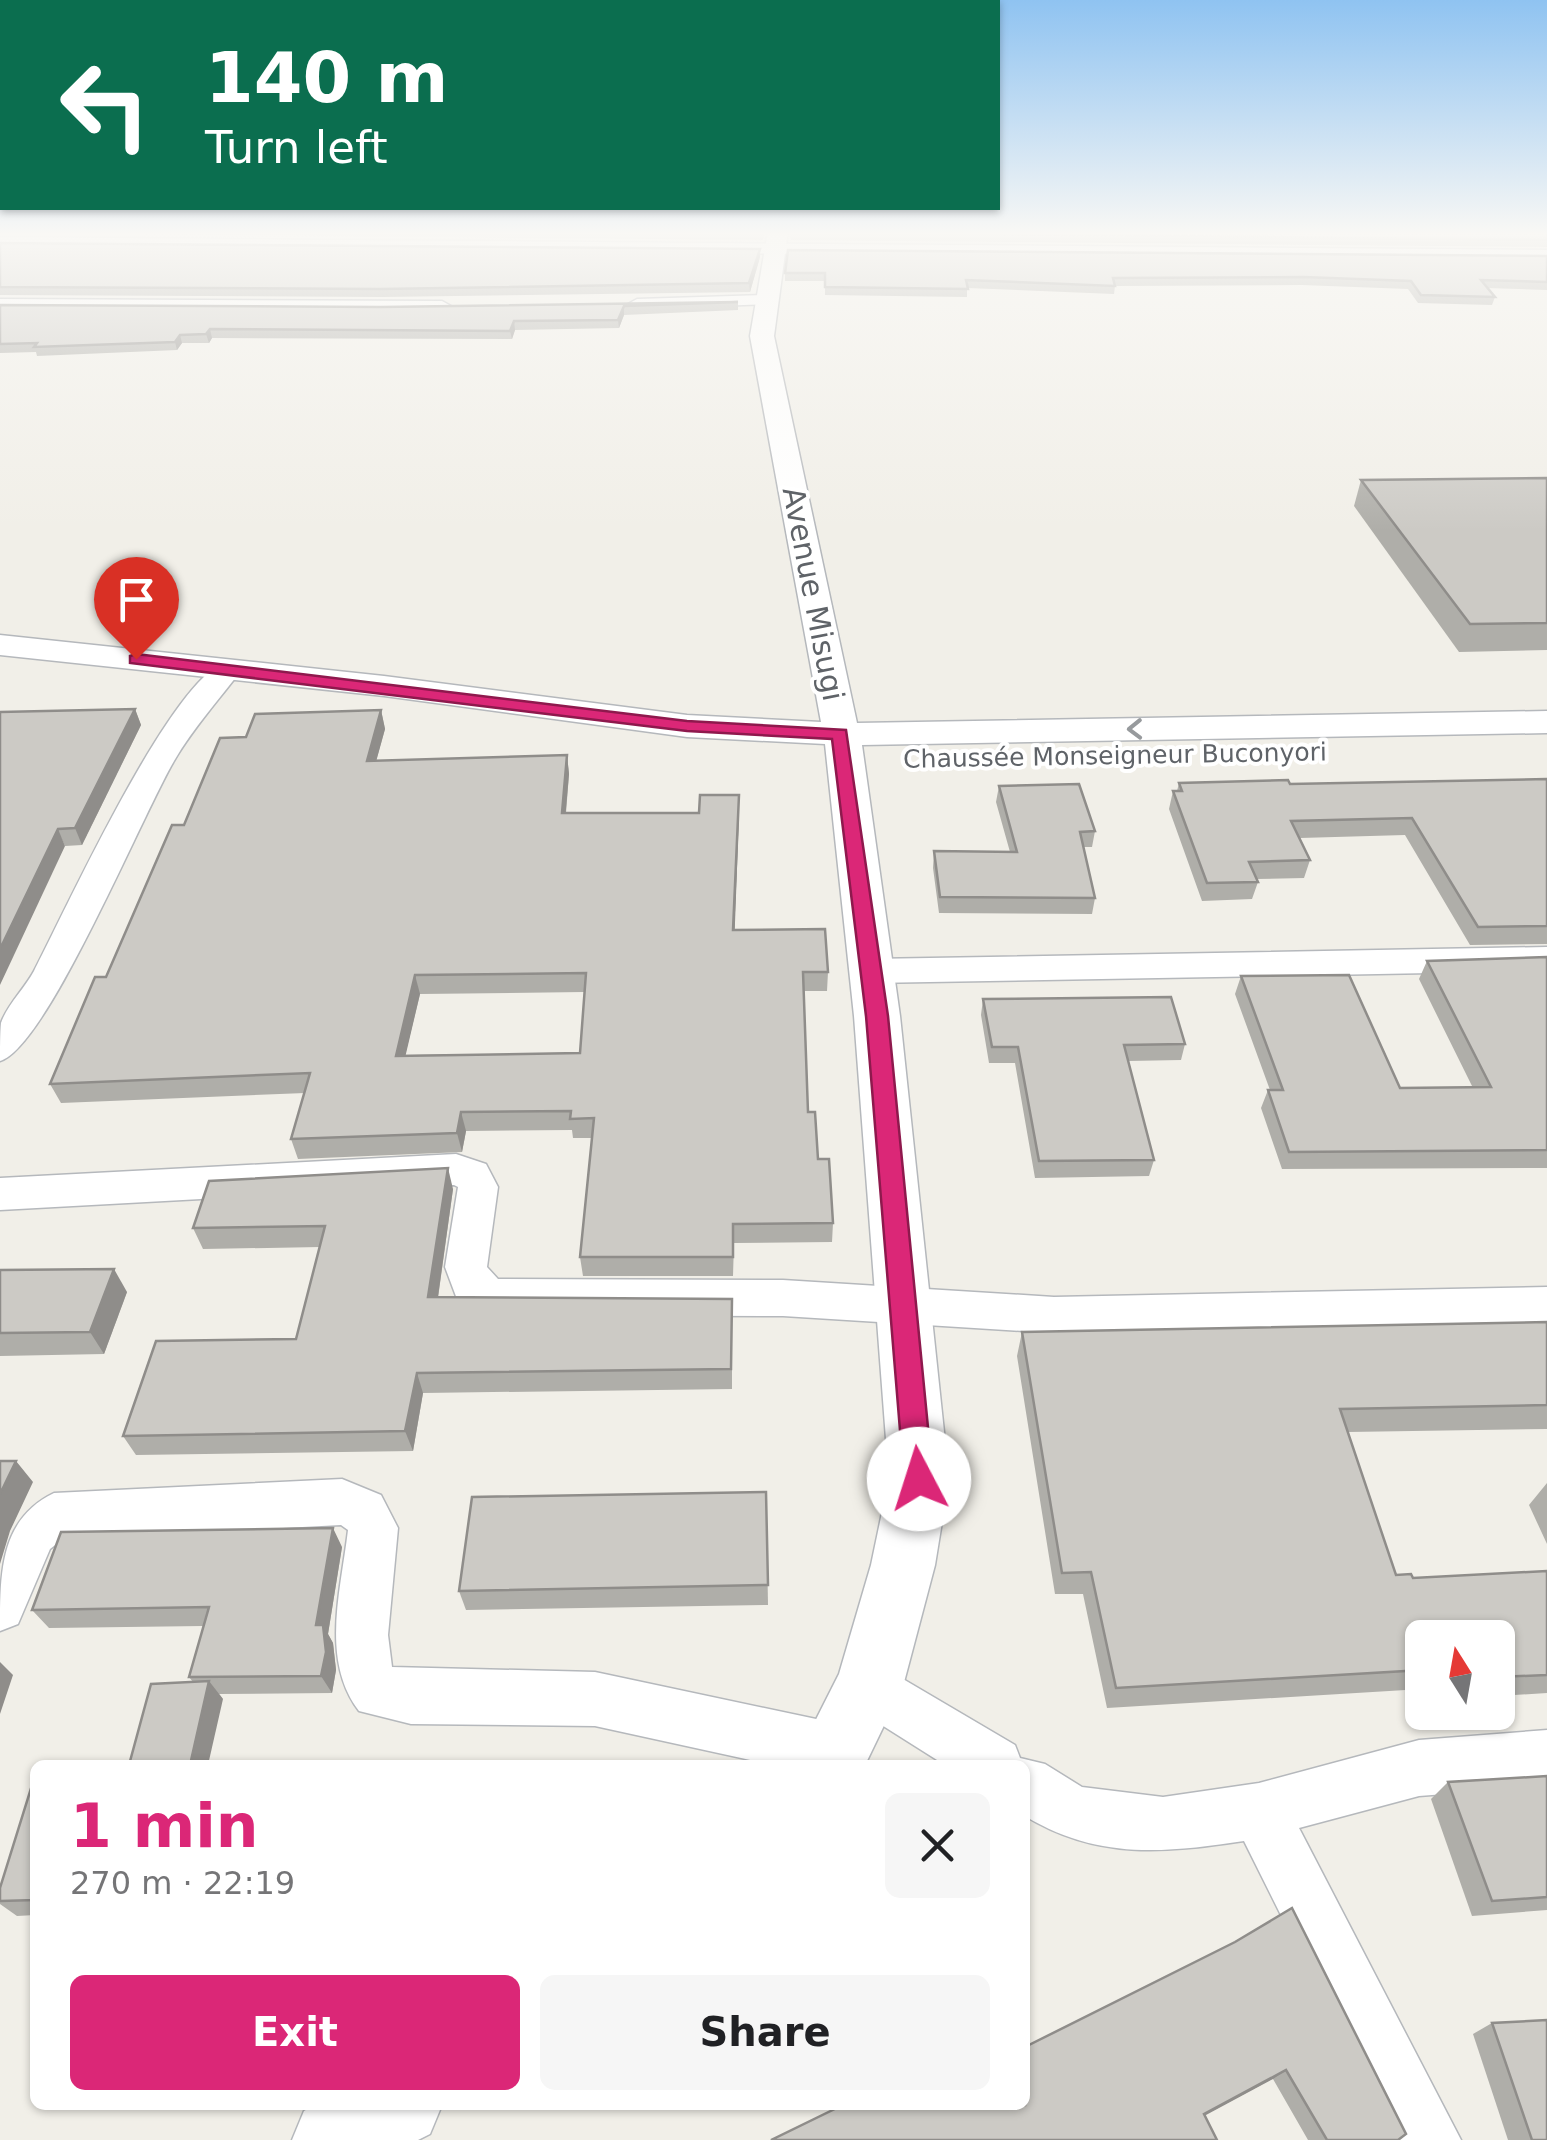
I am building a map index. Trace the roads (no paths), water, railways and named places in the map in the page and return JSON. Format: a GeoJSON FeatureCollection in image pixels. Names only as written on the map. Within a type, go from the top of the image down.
{"type":"FeatureCollection","features":[{"type":"Feature","properties":{"kind":"street","name":"Avenue Misugi"},"geometry":{"type":"LineString","coordinates":[[766,331],[843,748],[872,972],[919,1479],[903,1566],[868,1686],[831,1758]]}},
{"type":"Feature","properties":{"kind":"street","name":"Chaussée Monseigneur Buconyori"},"geometry":{"type":"LineString","coordinates":[[0,645],[228,669],[843,748],[1547,744]]}},
{"type":"Feature","properties":{"kind":"street"},"geometry":{"type":"LineString","coordinates":[[0,1048],[41,992],[128,816],[179,727],[228,669]]}},
{"type":"Feature","properties":{"kind":"street","name":"Chaussée Monseigneur Buconyori"},"geometry":{"type":"LineString","coordinates":[[843,748],[1547,722]]}},
{"type":"Feature","properties":{"kind":"street"},"geometry":{"type":"LineString","coordinates":[[872,972],[1547,959]]}},
{"type":"Feature","properties":{"kind":"street"},"geometry":{"type":"LineString","coordinates":[[0,1194],[456,1168],[472,1175],[478,1187],[466,1267],[472,1286],[492,1297],[783,1298],[905,1310],[1054,1315],[1547,1305]]}},
{"type":"Feature","properties":{"kind":"street"},"geometry":{"type":"LineString","coordinates":[[0,1606],[32,1533],[54,1516],[342,1502],[364,1511],[373,1528],[362,1635],[364,1674],[378,1692],[411,1698],[595,1699],[831,1758]]}},
{"type":"Feature","properties":{"kind":"street"},"geometry":{"type":"LineString","coordinates":[[868,1686],[987,1760]]}},
{"type":"Feature","properties":{"kind":"street"},"geometry":{"type":"LineString","coordinates":[[1030,1787],[1074,1814],[1163,1825],[1259,1811],[1419,1768],[1547,1758]]}},
{"type":"Feature","properties":{"kind":"street"},"geometry":{"type":"LineString","coordinates":[[1259,1811],[1428,2140]]}},
{"type":"Feature","properties":{"kind":"street"},"geometry":{"type":"LineString","coordinates":[[332,2140],[391,2110]]}}]}
